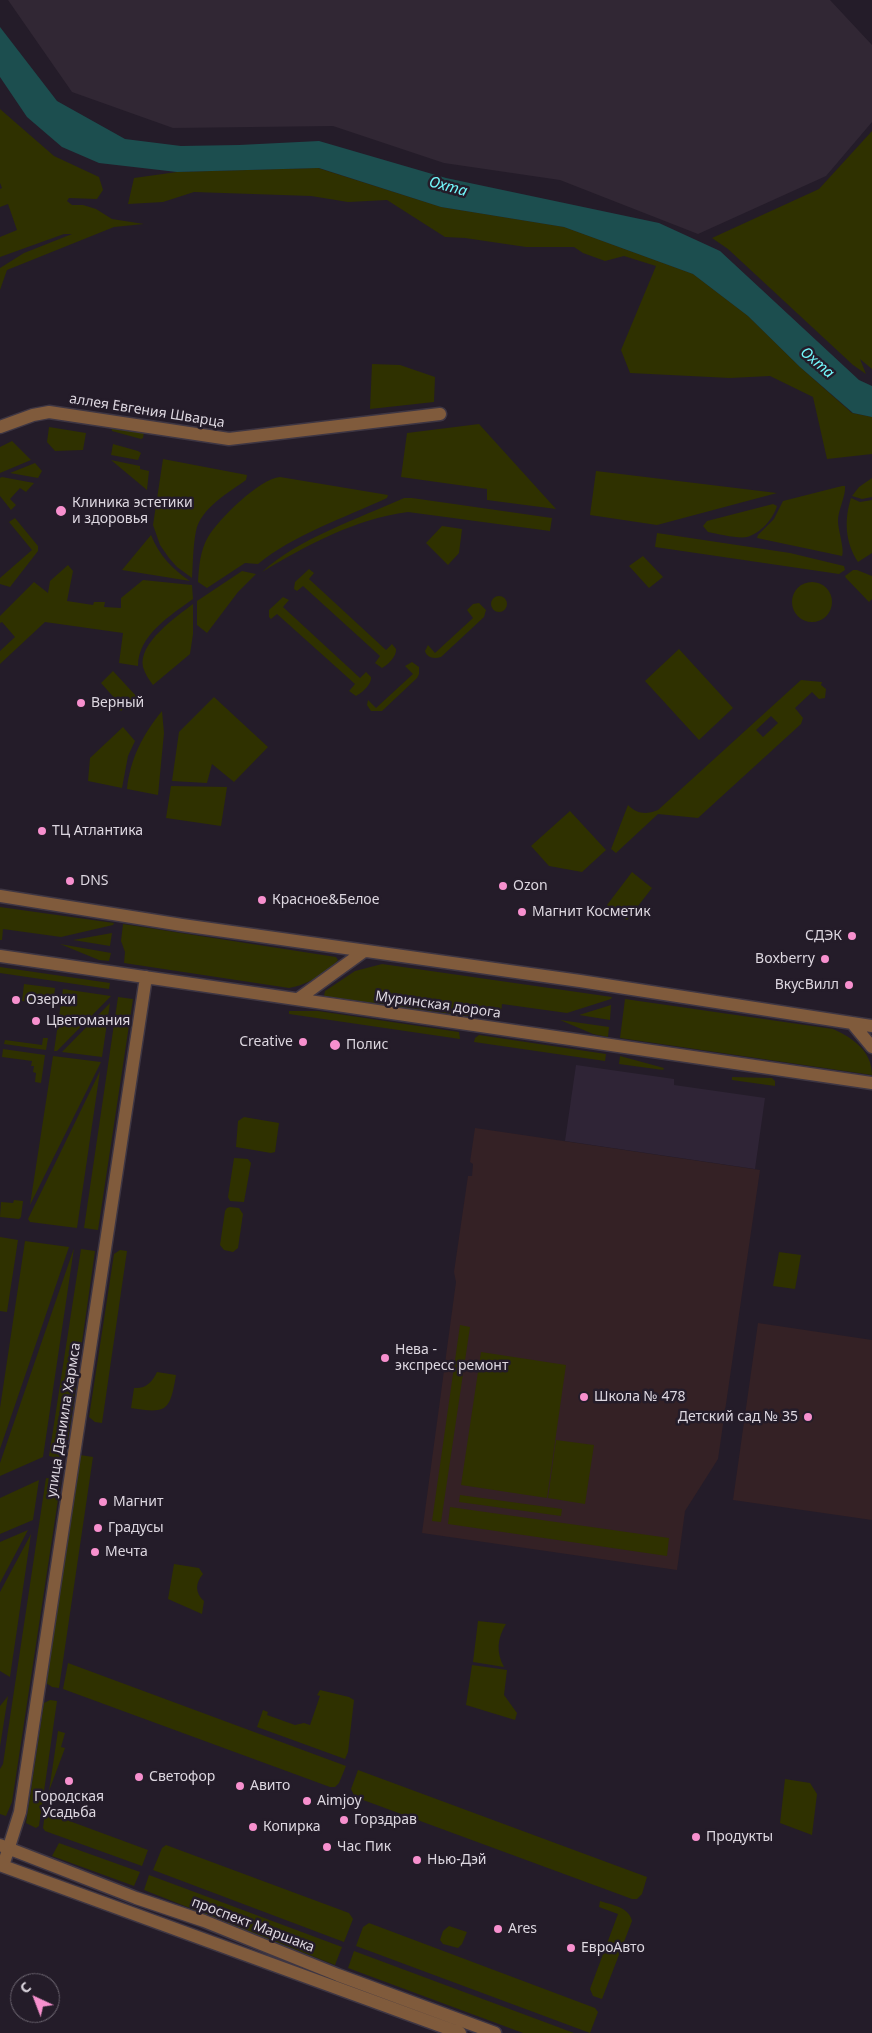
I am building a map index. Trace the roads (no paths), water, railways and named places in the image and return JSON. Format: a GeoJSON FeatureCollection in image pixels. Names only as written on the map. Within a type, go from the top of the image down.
{"type":"FeatureCollection","features":[{"type":"Feature","properties":{"kind":"street","name":"аллея Евгения Шварца"},"geometry":{"type":"LineString","coordinates":[[0,427],[33,415],[49,412],[228,439],[440,414]]}},
{"type":"Feature","properties":{"kind":"street"},"geometry":{"type":"LineString","coordinates":[[0,896],[363,952],[580,981],[872,1026]]}},
{"type":"Feature","properties":{"kind":"street"},"geometry":{"type":"LineString","coordinates":[[298,999],[363,952]]}},
{"type":"Feature","properties":{"kind":"street","name":"Муринская дорога"},"geometry":{"type":"LineString","coordinates":[[0,956],[872,1083]]}},
{"type":"Feature","properties":{"kind":"street","name":"улица Даниила Хармса"},"geometry":{"type":"LineString","coordinates":[[2,1866],[4,1847],[21,1803],[146,977]]}},
{"type":"Feature","properties":{"kind":"street"},"geometry":{"type":"LineString","coordinates":[[852,1023],[872,1047]]}},
{"type":"Feature","properties":{"kind":"street","name":"проспект Маршака"},"geometry":{"type":"LineString","coordinates":[[4,1847],[136,1898],[204,1921],[338,1975],[495,2033]]}},
{"type":"Feature","properties":{"kind":"street","name":"проспект Маршака"},"geometry":{"type":"LineString","coordinates":[[2,1866],[460,2033]]}},
{"type":"Feature","properties":{"kind":"water","name":"Охта"},"geometry":{"type":"Polygon","coordinates":[[[0,27],[57,101],[125,139],[181,146],[319,141],[446,178],[659,223],[720,251],[859,380],[872,386],[872,417],[853,413],[800,367],[748,316],[693,274],[564,227],[441,207],[319,168],[177,172],[99,163],[62,147],[27,117],[0,77],[0,27]]]}},
{"type":"Feature","properties":{"kind":"place","name":"Клиника эстетики и здоровья"},"geometry":{"type":"Point","coordinates":[61,511]}},
{"type":"Feature","properties":{"kind":"place","name":"Верный"},"geometry":{"type":"Point","coordinates":[81,703]}},
{"type":"Feature","properties":{"kind":"place","name":"ТЦ Атлантика"},"geometry":{"type":"Point","coordinates":[42,831]}},
{"type":"Feature","properties":{"kind":"place","name":"DNS"},"geometry":{"type":"Point","coordinates":[70,881]}},
{"type":"Feature","properties":{"kind":"place","name":"Ozon"},"geometry":{"type":"Point","coordinates":[503,886]}},
{"type":"Feature","properties":{"kind":"place","name":"Красное&Белое"},"geometry":{"type":"Point","coordinates":[262,900]}},
{"type":"Feature","properties":{"kind":"place","name":"Магнит Косметик"},"geometry":{"type":"Point","coordinates":[522,912]}},
{"type":"Feature","properties":{"kind":"place","name":"СДЭК"},"geometry":{"type":"Point","coordinates":[852,936]}},
{"type":"Feature","properties":{"kind":"place","name":"Boxberry"},"geometry":{"type":"Point","coordinates":[825,959]}},
{"type":"Feature","properties":{"kind":"place","name":"ВкусВилл"},"geometry":{"type":"Point","coordinates":[849,985]}},
{"type":"Feature","properties":{"kind":"place","name":"Озерки"},"geometry":{"type":"Point","coordinates":[16,1000]}},
{"type":"Feature","properties":{"kind":"place","name":"Цветомания"},"geometry":{"type":"Point","coordinates":[36,1021]}},
{"type":"Feature","properties":{"kind":"place","name":"Creative"},"geometry":{"type":"Point","coordinates":[303,1042]}},
{"type":"Feature","properties":{"kind":"place","name":"Полис"},"geometry":{"type":"Point","coordinates":[335,1045]}},
{"type":"Feature","properties":{"kind":"place","name":"Нева - экспресс ремонт"},"geometry":{"type":"Point","coordinates":[385,1358]}},
{"type":"Feature","properties":{"kind":"place","name":"Школа № 478"},"geometry":{"type":"Point","coordinates":[584,1397]}},
{"type":"Feature","properties":{"kind":"place","name":"Детский сад № 35"},"geometry":{"type":"Point","coordinates":[808,1417]}},
{"type":"Feature","properties":{"kind":"place","name":"Магнит"},"geometry":{"type":"Point","coordinates":[103,1502]}},
{"type":"Feature","properties":{"kind":"place","name":"Градусы"},"geometry":{"type":"Point","coordinates":[98,1528]}},
{"type":"Feature","properties":{"kind":"place","name":"Мечта"},"geometry":{"type":"Point","coordinates":[95,1552]}},
{"type":"Feature","properties":{"kind":"place","name":"Светофор"},"geometry":{"type":"Point","coordinates":[139,1777]}},
{"type":"Feature","properties":{"kind":"place","name":"Городская Усадьба"},"geometry":{"type":"Point","coordinates":[69,1781]}},
{"type":"Feature","properties":{"kind":"place","name":"Авито"},"geometry":{"type":"Point","coordinates":[240,1786]}},
{"type":"Feature","properties":{"kind":"place","name":"Aimjoy"},"geometry":{"type":"Point","coordinates":[307,1801]}},
{"type":"Feature","properties":{"kind":"place","name":"Горздрав"},"geometry":{"type":"Point","coordinates":[344,1820]}},
{"type":"Feature","properties":{"kind":"place","name":"Копирка"},"geometry":{"type":"Point","coordinates":[253,1827]}},
{"type":"Feature","properties":{"kind":"place","name":"Продукты"},"geometry":{"type":"Point","coordinates":[696,1837]}},
{"type":"Feature","properties":{"kind":"place","name":"Час Пик"},"geometry":{"type":"Point","coordinates":[327,1847]}},
{"type":"Feature","properties":{"kind":"place","name":"Нью-Дэй"},"geometry":{"type":"Point","coordinates":[417,1860]}},
{"type":"Feature","properties":{"kind":"place","name":"Ares"},"geometry":{"type":"Point","coordinates":[498,1929]}},
{"type":"Feature","properties":{"kind":"place","name":"ЕвроАвто"},"geometry":{"type":"Point","coordinates":[571,1948]}}]}
